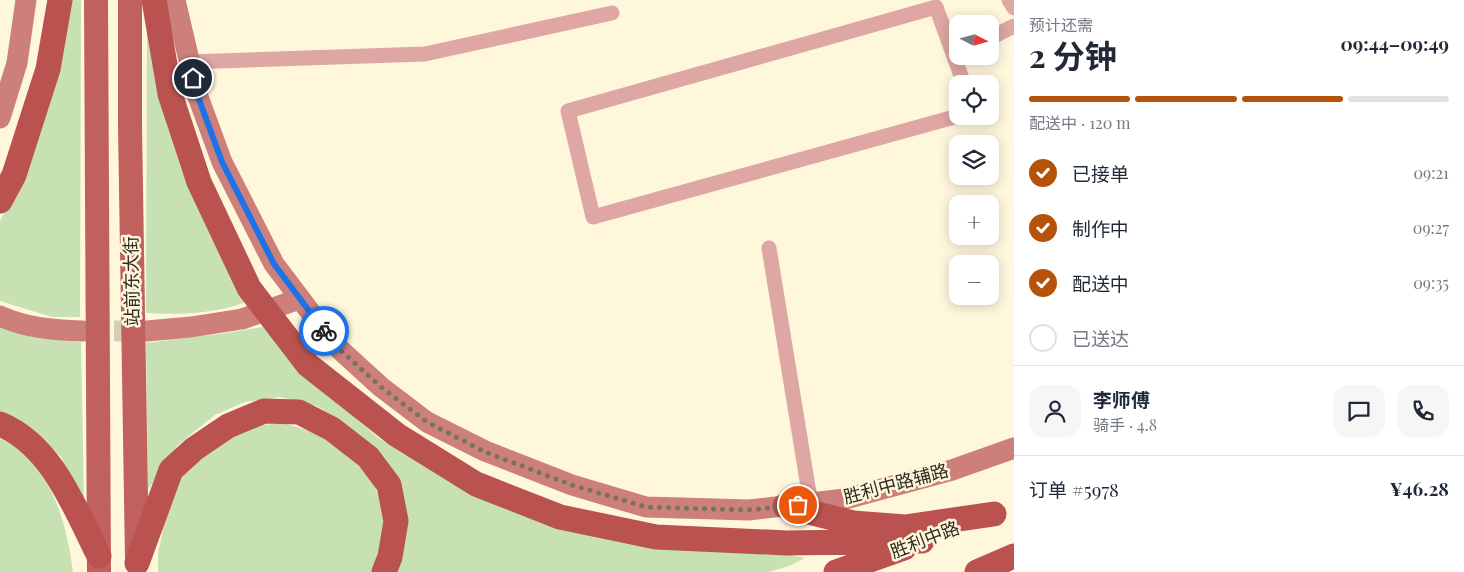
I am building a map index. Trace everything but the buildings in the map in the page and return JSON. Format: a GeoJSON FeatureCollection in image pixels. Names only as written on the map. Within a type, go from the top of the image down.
{"type":"FeatureCollection","features":[{"type":"Feature","properties":{"kind":"highway"},"geometry":{"type":"LineString","coordinates":[[0,202],[14,175],[48,69],[60,0]]}},
{"type":"Feature","properties":{"kind":"highway"},"geometry":{"type":"LineString","coordinates":[[154,0],[170,94],[199,182],[249,288],[308,365],[397,435],[476,484],[560,517],[656,537],[787,543],[922,541]]}},
{"type":"Feature","properties":{"kind":"highway"},"geometry":{"type":"LineString","coordinates":[[137,567],[171,470],[194,449],[228,426],[264,411],[299,412],[332,429],[368,456],[389,485],[396,521],[390,557],[384,572]]}},
{"type":"Feature","properties":{"kind":"highway"},"geometry":{"type":"LineString","coordinates":[[0,424],[31,443],[56,472],[99,564]]}},
{"type":"Feature","properties":{"kind":"highway"},"geometry":{"type":"LineString","coordinates":[[785,506],[812,508],[853,523],[905,527],[1004,510]]}},
{"type":"Feature","properties":{"kind":"highway","name":"胜利中路"},"geometry":{"type":"LineString","coordinates":[[836,572],[1004,510]]}},
{"type":"Feature","properties":{"kind":"highway"},"geometry":{"type":"LineString","coordinates":[[976,572],[1014,556]]}},
{"type":"Feature","properties":{"kind":"main road"},"geometry":{"type":"LineString","coordinates":[[0,118],[17,62],[26,0]]}},
{"type":"Feature","properties":{"kind":"main road","name":"站前东大街"},"geometry":{"type":"LineString","coordinates":[[96,0],[99,564]]}},
{"type":"Feature","properties":{"kind":"main road","name":"站前东大街"},"geometry":{"type":"LineString","coordinates":[[130,0],[130,126],[137,567]]}},
{"type":"Feature","properties":{"kind":"main road"},"geometry":{"type":"LineString","coordinates":[[176,0],[197,94],[222,162],[274,264],[336,346],[381,387],[427,422],[485,452],[572,485],[646,507],[748,510],[785,506]]}},
{"type":"Feature","properties":{"kind":"main road"},"geometry":{"type":"LineString","coordinates":[[147,331],[191,327],[242,319],[299,299]]}},
{"type":"Feature","properties":{"kind":"main road"},"geometry":{"type":"LineString","coordinates":[[0,316],[18,324],[46,330],[82,331]]}},
{"type":"Feature","properties":{"kind":"main road","name":"胜利中路辅路"},"geometry":{"type":"LineString","coordinates":[[812,508],[952,470],[1014,448]]}},
{"type":"Feature","properties":{"kind":"street"},"geometry":{"type":"LineString","coordinates":[[1009,0],[1014,8]]}},
{"type":"Feature","properties":{"kind":"street"},"geometry":{"type":"LineString","coordinates":[[949,40],[936,7],[568,111],[593,216],[949,118]]}},
{"type":"Feature","properties":{"kind":"street"},"geometry":{"type":"LineString","coordinates":[[190,62],[425,54],[612,13]]}},
{"type":"Feature","properties":{"kind":"street"},"geometry":{"type":"LineString","coordinates":[[999,34],[1014,26]]}},
{"type":"Feature","properties":{"kind":"street"},"geometry":{"type":"LineString","coordinates":[[769,248],[812,508]]}},
{"type":"Feature","properties":{"kind":"green space"},"geometry":{"type":"Polygon","coordinates":[[[69,0],[81,0],[80,317],[52,317],[0,301],[0,221],[9,203],[69,0]]]}},
{"type":"Feature","properties":{"kind":"green space"},"geometry":{"type":"Polygon","coordinates":[[[147,10],[155,73],[167,125],[183,174],[249,301],[224,309],[199,313],[146,313],[147,10]]]}},
{"type":"Feature","properties":{"kind":"green space"},"geometry":{"type":"Polygon","coordinates":[[[268,326],[329,394],[376,436],[432,470],[490,500],[805,558],[789,566],[768,572],[395,572],[378,452],[347,425],[317,406],[280,397],[245,402],[215,415],[178,445],[148,490],[146,343],[268,326]]]}},
{"type":"Feature","properties":{"kind":"green space"},"geometry":{"type":"Polygon","coordinates":[[[0,327],[30,336],[81,342],[84,502],[61,457],[28,427],[0,413],[0,327]]]}},
{"type":"Feature","properties":{"kind":"green space"},"geometry":{"type":"Polygon","coordinates":[[[284,423],[319,434],[348,455],[372,480],[382,505],[386,531],[371,572],[158,572],[158,553],[169,501],[189,462],[250,426],[284,423]]]}},
{"type":"Feature","properties":{"kind":"green space"},"geometry":{"type":"Polygon","coordinates":[[[0,439],[11,444],[30,460],[50,489],[63,521],[73,572],[0,572],[0,439]]]}},
{"type":"Feature","properties":{"kind":"tunnel"},"geometry":{"type":"LineString","coordinates":[[82,331],[147,331]]}},
{"type":"Feature","properties":{"kind":"way so far"},"geometry":{"type":"LineString","coordinates":[[324,331],[336,346],[381,387],[427,422],[485,452],[572,485],[646,507],[748,510],[798,505]]}},
{"type":"Feature","properties":{"kind":"route"},"geometry":{"type":"LineString","coordinates":[[193,78],[222,162],[274,264],[324,331]]}}]}
